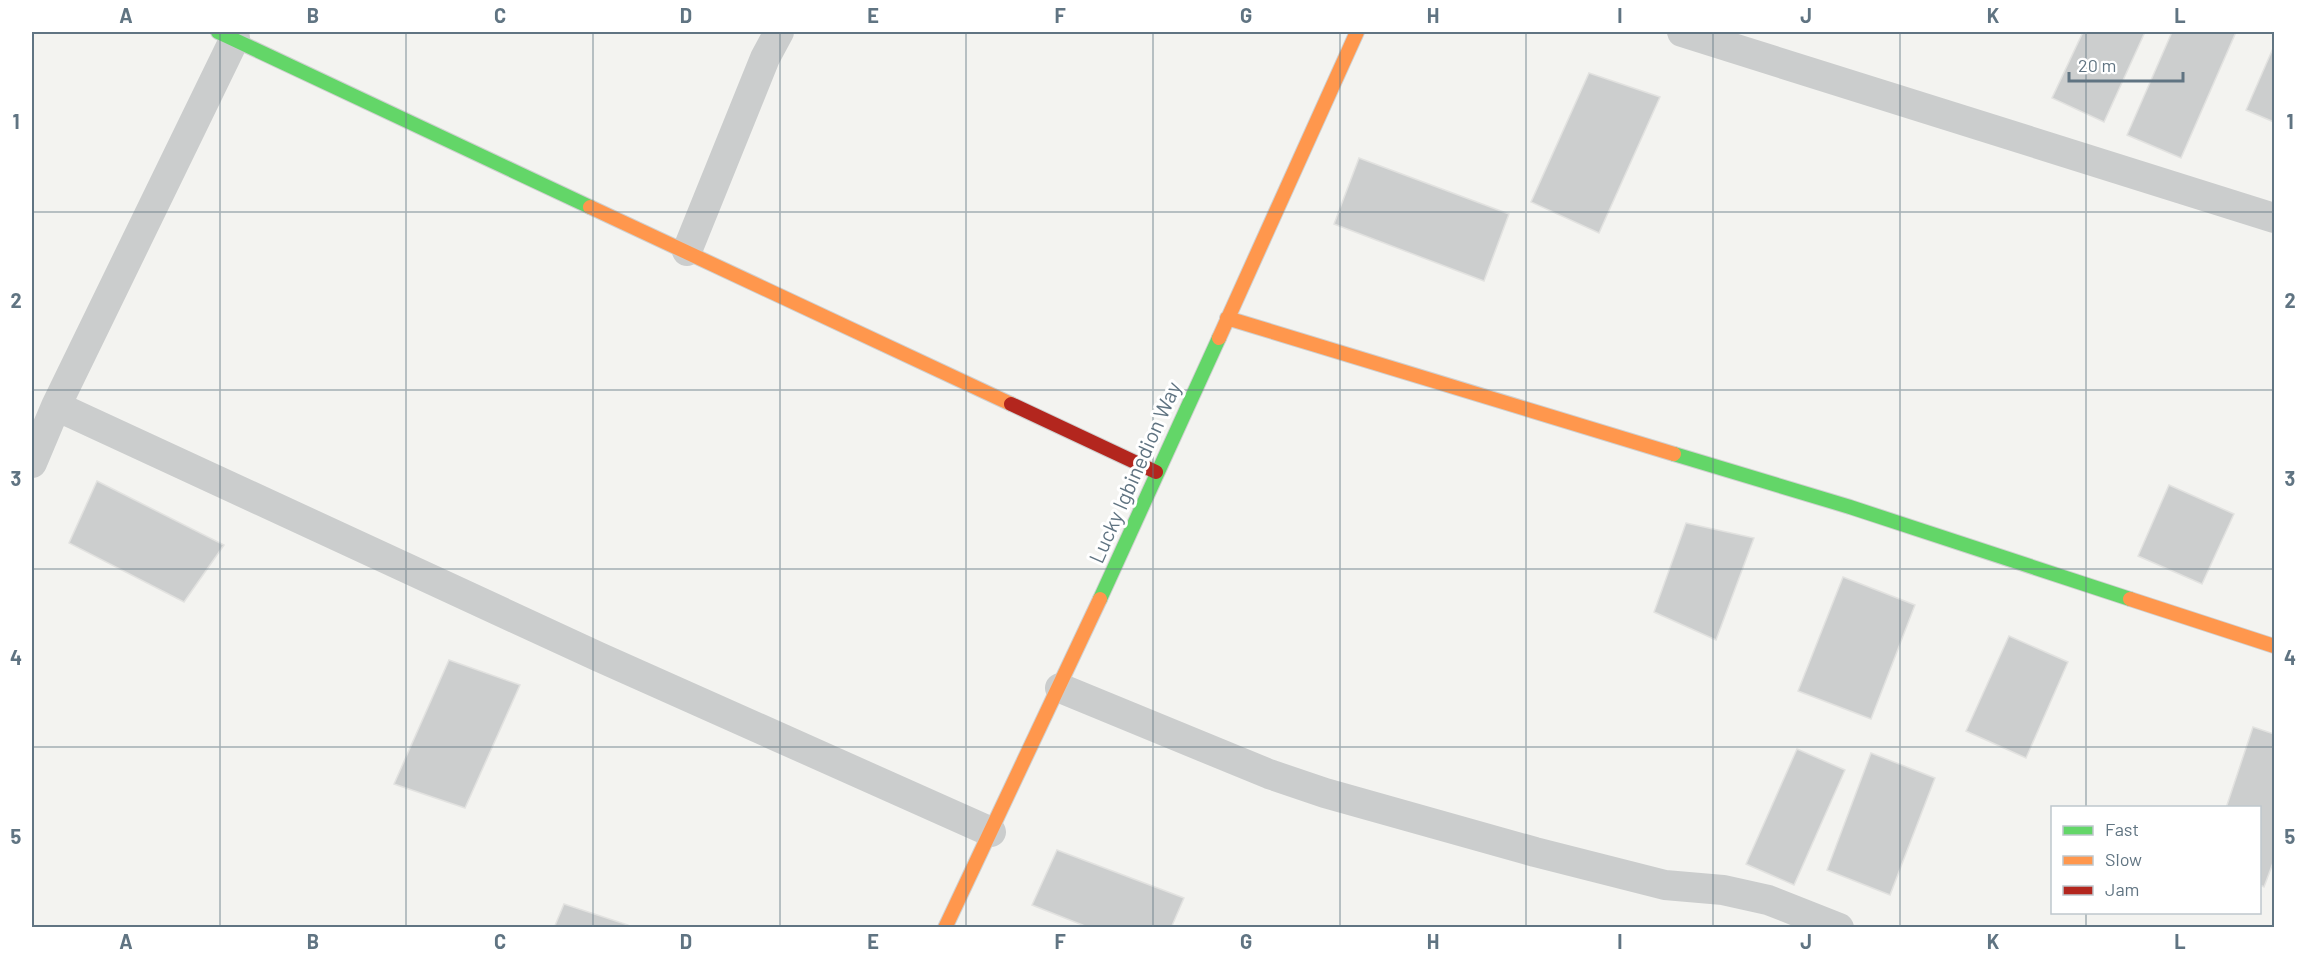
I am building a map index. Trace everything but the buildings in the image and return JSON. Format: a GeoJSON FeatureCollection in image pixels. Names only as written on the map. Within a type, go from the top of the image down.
{"type":"FeatureCollection","features":[{"type":"Feature","properties":{"kind":"street"},"geometry":{"type":"LineString","coordinates":[[687,251],[765,58],[779,32]]}},
{"type":"Feature","properties":{"kind":"street","name":"Lucky Igbinedion Way"},"geometry":{"type":"LineString","coordinates":[[945,927],[1060,688],[1357,32]]}},
{"type":"Feature","properties":{"kind":"street"},"geometry":{"type":"LineString","coordinates":[[1682,32],[2274,218]]}},
{"type":"Feature","properties":{"kind":"street"},"geometry":{"type":"LineString","coordinates":[[32,463],[227,35],[1156,472]]}},
{"type":"Feature","properties":{"kind":"street"},"geometry":{"type":"LineString","coordinates":[[1227,318],[1850,507],[2274,646]]}},
{"type":"Feature","properties":{"kind":"street"},"geometry":{"type":"LineString","coordinates":[[56,406],[599,657],[991,832]]}},
{"type":"Feature","properties":{"kind":"street"},"geometry":{"type":"LineString","coordinates":[[1060,688],[1269,774],[1325,793],[1535,852],[1665,885],[1723,890],[1768,900],[1839,927]]}},
{"type":"Feature","properties":{"kind":"traffic: fast"},"geometry":{"type":"LineString","coordinates":[[218,32],[590,207]]}},
{"type":"Feature","properties":{"kind":"traffic: fast"},"geometry":{"type":"LineString","coordinates":[[1100,599],[1219,338]]}},
{"type":"Feature","properties":{"kind":"traffic: fast"},"geometry":{"type":"LineString","coordinates":[[1674,454],[1850,507],[2130,599]]}},
{"type":"Feature","properties":{"kind":"traffic: slow"},"geometry":{"type":"LineString","coordinates":[[1219,338],[1357,32]]}},
{"type":"Feature","properties":{"kind":"traffic: slow"},"geometry":{"type":"LineString","coordinates":[[590,207],[1011,404]]}},
{"type":"Feature","properties":{"kind":"traffic: slow"},"geometry":{"type":"LineString","coordinates":[[1227,318],[1674,454]]}},
{"type":"Feature","properties":{"kind":"traffic: slow"},"geometry":{"type":"LineString","coordinates":[[945,928],[1100,599]]}},
{"type":"Feature","properties":{"kind":"traffic: slow"},"geometry":{"type":"LineString","coordinates":[[2130,599],[2274,646]]}},
{"type":"Feature","properties":{"kind":"traffic: jam"},"geometry":{"type":"LineString","coordinates":[[1011,404],[1156,472]]}}]}
